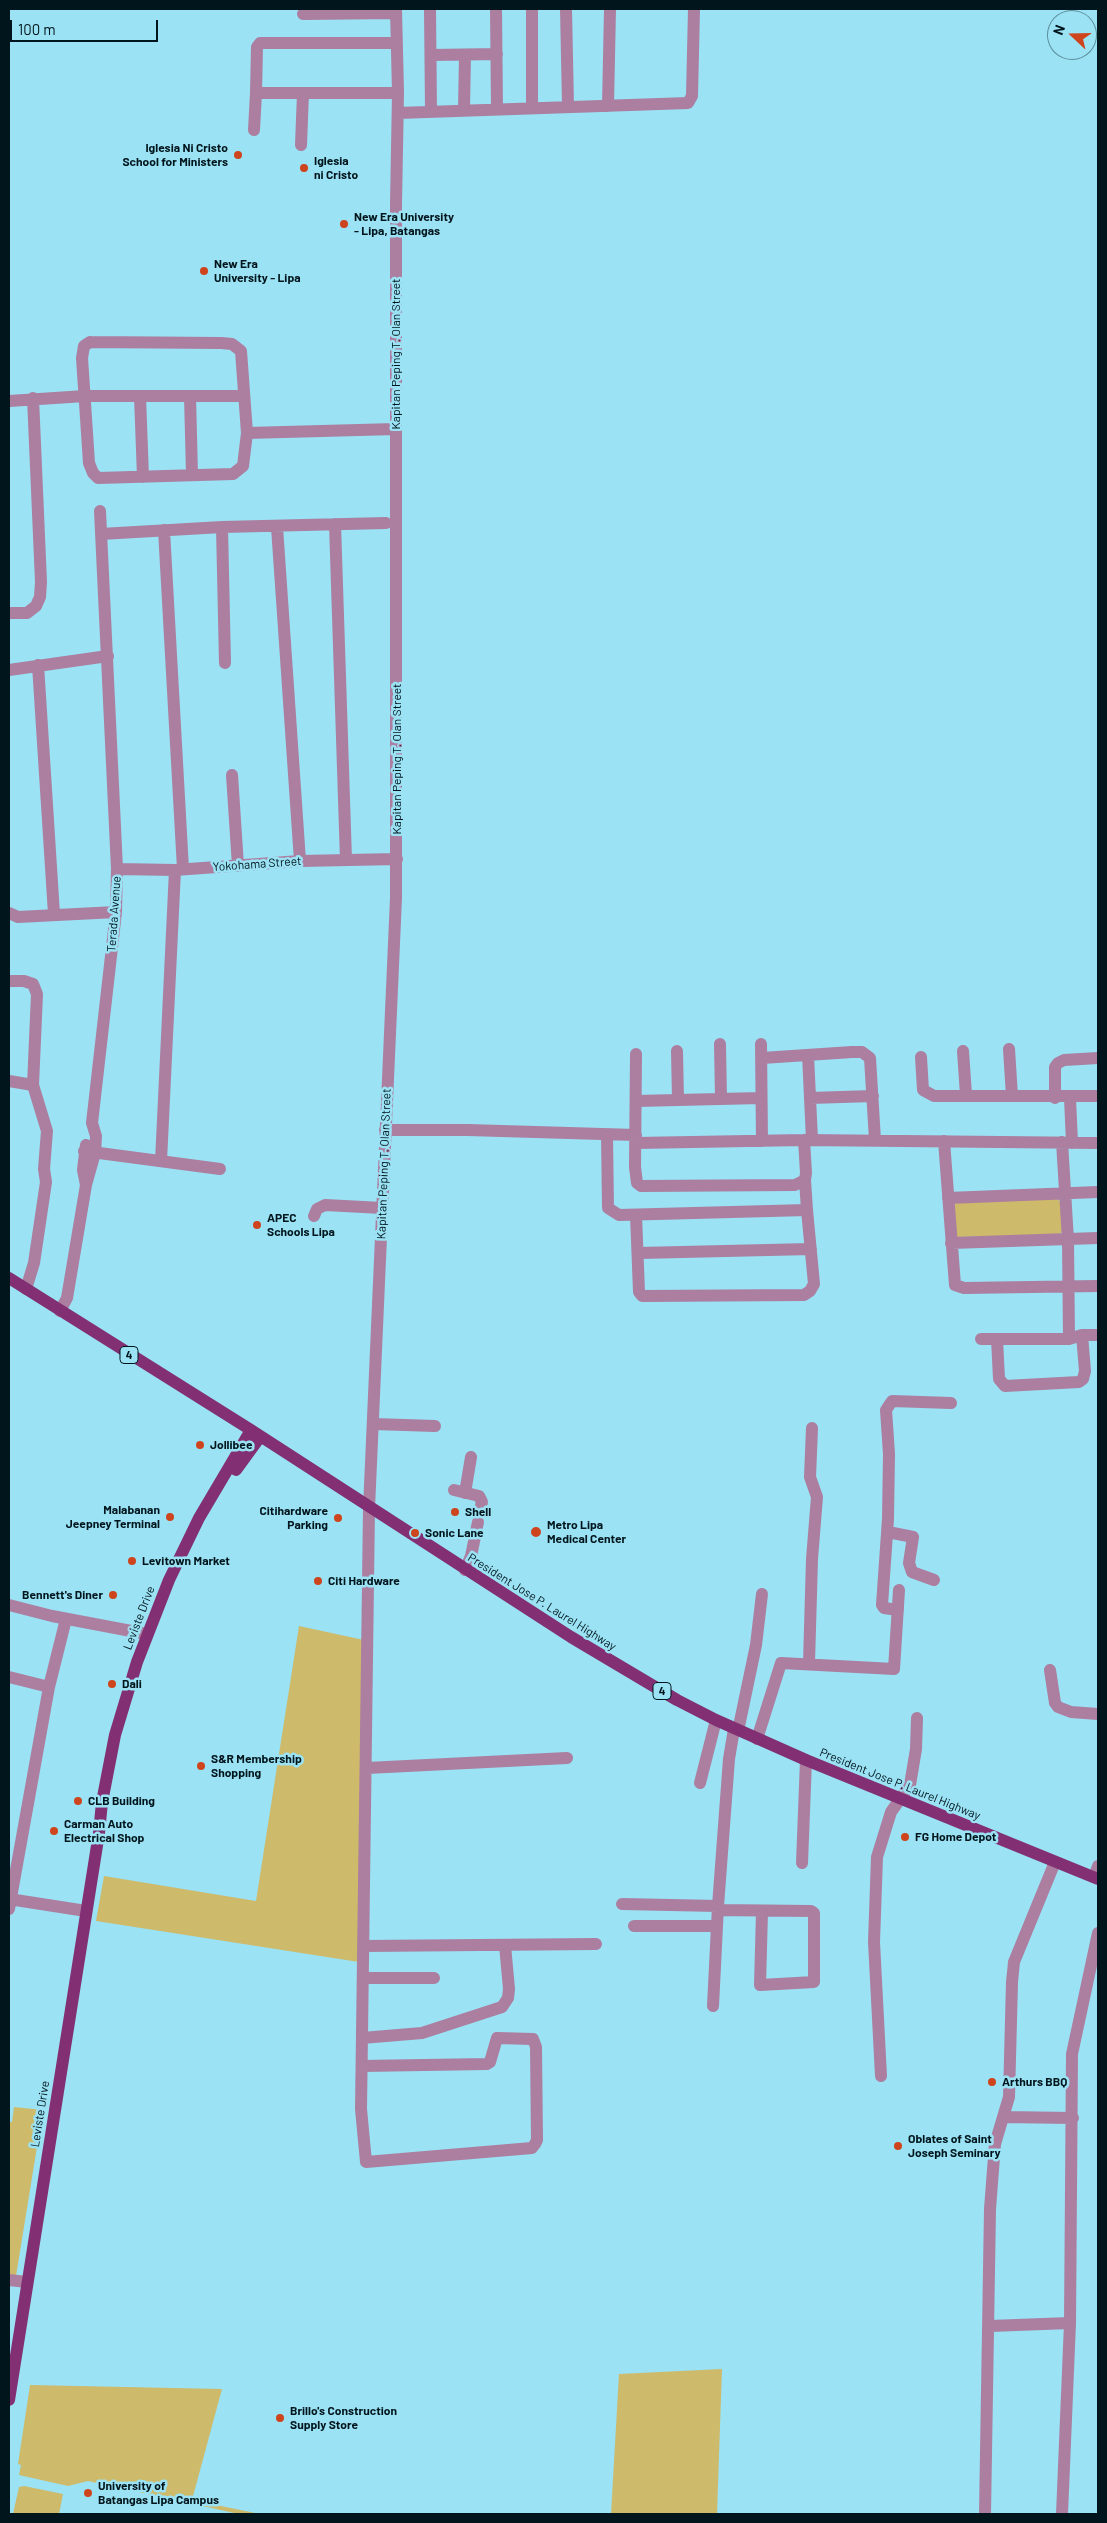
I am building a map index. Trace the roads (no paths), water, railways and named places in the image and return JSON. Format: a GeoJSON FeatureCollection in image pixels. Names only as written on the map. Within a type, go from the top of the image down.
{"type":"FeatureCollection","features":[{"type":"Feature","properties":{"kind":"main road","name":"President Jose P. Laurel Highway"},"geometry":{"type":"LineString","coordinates":[[9,1278],[603,1657],[716,1720],[757,1740],[901,1800],[1055,1862],[1097,1874]]}},
{"type":"Feature","properties":{"kind":"main road","name":"Leviste Drive"},"geometry":{"type":"LineString","coordinates":[[99,1833],[102,1802],[115,1735],[147,1634],[169,1580],[196,1524],[256,1434]]}},
{"type":"Feature","properties":{"kind":"main road","name":"Leviste Drive"},"geometry":{"type":"LineString","coordinates":[[9,2400],[99,1833],[129,1706],[167,1599],[204,1520],[256,1434]]}},
{"type":"Feature","properties":{"kind":"street"},"geometry":{"type":"LineString","coordinates":[[430,9],[431,112]]}},
{"type":"Feature","properties":{"kind":"street"},"geometry":{"type":"LineString","coordinates":[[496,9],[497,109]]}},
{"type":"Feature","properties":{"kind":"street"},"geometry":{"type":"LineString","coordinates":[[532,9],[532,108]]}},
{"type":"Feature","properties":{"kind":"street"},"geometry":{"type":"LineString","coordinates":[[566,9],[568,106]]}},
{"type":"Feature","properties":{"kind":"street"},"geometry":{"type":"LineString","coordinates":[[608,106],[610,9]]}},
{"type":"Feature","properties":{"kind":"street"},"geometry":{"type":"LineString","coordinates":[[398,113],[688,103],[691,100],[694,9]]}},
{"type":"Feature","properties":{"kind":"street"},"geometry":{"type":"LineString","coordinates":[[303,14],[396,11]]}},
{"type":"Feature","properties":{"kind":"street","name":"Kapitan Peping T. Olan Street"},"geometry":{"type":"LineString","coordinates":[[362,2066],[487,2064],[490,2062],[497,2038],[532,2039],[536,2047],[537,2140],[532,2148],[366,2162],[361,2108],[369,1508],[397,859],[396,429],[398,43],[396,11]]}},
{"type":"Feature","properties":{"kind":"street"},"geometry":{"type":"LineString","coordinates":[[254,130],[257,48],[260,43],[398,43]]}},
{"type":"Feature","properties":{"kind":"street"},"geometry":{"type":"LineString","coordinates":[[431,55],[497,54]]}},
{"type":"Feature","properties":{"kind":"street"},"geometry":{"type":"LineString","coordinates":[[464,110],[465,55]]}},
{"type":"Feature","properties":{"kind":"street"},"geometry":{"type":"LineString","coordinates":[[256,93],[398,93]]}},
{"type":"Feature","properties":{"kind":"street"},"geometry":{"type":"LineString","coordinates":[[301,146],[303,93]]}},
{"type":"Feature","properties":{"kind":"street"},"geometry":{"type":"LineString","coordinates":[[90,342],[221,342],[232,344],[241,351],[244,396],[247,433],[243,466],[238,472],[233,474],[192,474],[110,479],[98,478],[93,473],[89,463],[82,358],[84,346],[90,342]]}},
{"type":"Feature","properties":{"kind":"street"},"geometry":{"type":"LineString","coordinates":[[9,401],[85,396],[244,396]]}},
{"type":"Feature","properties":{"kind":"street"},"geometry":{"type":"LineString","coordinates":[[140,396],[143,477]]}},
{"type":"Feature","properties":{"kind":"street"},"geometry":{"type":"LineString","coordinates":[[190,396],[192,474]]}},
{"type":"Feature","properties":{"kind":"street"},"geometry":{"type":"LineString","coordinates":[[9,613],[27,613],[36,606],[41,582],[33,398]]}},
{"type":"Feature","properties":{"kind":"street"},"geometry":{"type":"LineString","coordinates":[[247,433],[396,429]]}},
{"type":"Feature","properties":{"kind":"street","name":"Terada Avenue"},"geometry":{"type":"LineString","coordinates":[[60,1311],[67,1298],[86,1185],[83,1170],[96,1136],[92,1123],[116,912],[118,869],[100,512]]}},
{"type":"Feature","properties":{"kind":"street"},"geometry":{"type":"LineString","coordinates":[[101,534],[222,527],[386,523]]}},
{"type":"Feature","properties":{"kind":"street"},"geometry":{"type":"LineString","coordinates":[[335,524],[346,860]]}},
{"type":"Feature","properties":{"kind":"street"},"geometry":{"type":"LineString","coordinates":[[222,527],[225,663]]}},
{"type":"Feature","properties":{"kind":"street"},"geometry":{"type":"LineString","coordinates":[[277,527],[300,861]]}},
{"type":"Feature","properties":{"kind":"street"},"geometry":{"type":"LineString","coordinates":[[161,1161],[179,870],[164,530]]}},
{"type":"Feature","properties":{"kind":"street"},"geometry":{"type":"LineString","coordinates":[[9,670],[108,656]]}},
{"type":"Feature","properties":{"kind":"street"},"geometry":{"type":"LineString","coordinates":[[38,665],[54,914]]}},
{"type":"Feature","properties":{"kind":"street"},"geometry":{"type":"LineString","coordinates":[[232,775],[238,866]]}},
{"type":"Feature","properties":{"kind":"street","name":"Yokohama Street"},"geometry":{"type":"LineString","coordinates":[[118,869],[179,870],[300,861],[397,859]]}},
{"type":"Feature","properties":{"kind":"street"},"geometry":{"type":"LineString","coordinates":[[9,914],[18,916],[116,912]]}},
{"type":"Feature","properties":{"kind":"street"},"geometry":{"type":"LineString","coordinates":[[9,981],[24,981],[33,984],[37,994],[33,1085],[47,1130],[44,1169],[38,1181],[24,1287]]}},
{"type":"Feature","properties":{"kind":"street"},"geometry":{"type":"LineString","coordinates":[[720,1044],[721,1099]]}},
{"type":"Feature","properties":{"kind":"street"},"geometry":{"type":"LineString","coordinates":[[761,1044],[762,1141]]}},
{"type":"Feature","properties":{"kind":"street"},"geometry":{"type":"LineString","coordinates":[[1008,1049],[1012,1096]]}},
{"type":"Feature","properties":{"kind":"street"},"geometry":{"type":"LineString","coordinates":[[677,1051],[678,1100]]}},
{"type":"Feature","properties":{"kind":"street"},"geometry":{"type":"LineString","coordinates":[[963,1051],[966,1095]]}},
{"type":"Feature","properties":{"kind":"street"},"geometry":{"type":"LineString","coordinates":[[762,1058],[862,1052],[870,1058],[875,1140]]}},
{"type":"Feature","properties":{"kind":"street"},"geometry":{"type":"LineString","coordinates":[[636,1054],[636,1183],[641,1186],[795,1185],[805,1180]]}},
{"type":"Feature","properties":{"kind":"street"},"geometry":{"type":"LineString","coordinates":[[636,1215],[639,1292],[642,1296],[648,1298],[804,1295],[810,1290],[814,1284],[805,1180],[810,1098],[808,1055]]}},
{"type":"Feature","properties":{"kind":"street"},"geometry":{"type":"LineString","coordinates":[[921,1057],[923,1090],[927,1094],[1055,1098],[1098,1096]]}},
{"type":"Feature","properties":{"kind":"street"},"geometry":{"type":"LineString","coordinates":[[1055,1098],[1055,1067],[1058,1063],[1064,1060],[1098,1058]]}},
{"type":"Feature","properties":{"kind":"street"},"geometry":{"type":"LineString","coordinates":[[9,1081],[33,1085]]}},
{"type":"Feature","properties":{"kind":"street"},"geometry":{"type":"LineString","coordinates":[[810,1098],[873,1096]]}},
{"type":"Feature","properties":{"kind":"street"},"geometry":{"type":"LineString","coordinates":[[636,1101],[761,1098]]}},
{"type":"Feature","properties":{"kind":"street"},"geometry":{"type":"LineString","coordinates":[[1069,1339],[1068,1240],[1064,1193],[1070,1098]]}},
{"type":"Feature","properties":{"kind":"street"},"geometry":{"type":"LineString","coordinates":[[385,1130],[468,1130],[607,1135],[636,1139],[1098,1143]]}},
{"type":"Feature","properties":{"kind":"street"},"geometry":{"type":"LineString","coordinates":[[607,1135],[608,1208],[619,1214],[807,1210]]}},
{"type":"Feature","properties":{"kind":"street"},"geometry":{"type":"LineString","coordinates":[[944,1141],[953,1281],[959,1288],[1098,1286]]}},
{"type":"Feature","properties":{"kind":"street"},"geometry":{"type":"LineString","coordinates":[[89,1152],[220,1169]]}},
{"type":"Feature","properties":{"kind":"street"},"geometry":{"type":"LineString","coordinates":[[948,1198],[1098,1192]]}},
{"type":"Feature","properties":{"kind":"street"},"geometry":{"type":"LineString","coordinates":[[314,1216],[317,1209],[325,1205],[382,1208]]}},
{"type":"Feature","properties":{"kind":"street"},"geometry":{"type":"LineString","coordinates":[[951,1243],[1098,1238]]}},
{"type":"Feature","properties":{"kind":"street"},"geometry":{"type":"LineString","coordinates":[[638,1253],[811,1249]]}},
{"type":"Feature","properties":{"kind":"street"},"geometry":{"type":"LineString","coordinates":[[997,1339],[999,1379],[1005,1386],[1079,1382],[1083,1379],[1085,1371],[1082,1335]]}},
{"type":"Feature","properties":{"kind":"street"},"geometry":{"type":"LineString","coordinates":[[981,1339],[1069,1339],[1082,1335],[1098,1335]]}},
{"type":"Feature","properties":{"kind":"street"},"geometry":{"type":"LineString","coordinates":[[898,1610],[884,1608],[882,1605],[888,1532],[889,1454],[886,1410],[892,1401],[951,1403]]}},
{"type":"Feature","properties":{"kind":"street"},"geometry":{"type":"LineString","coordinates":[[374,1424],[435,1426]]}},
{"type":"Feature","properties":{"kind":"street"},"geometry":{"type":"LineString","coordinates":[[809,1663],[812,1559],[817,1497],[810,1477],[812,1428]]}},
{"type":"Feature","properties":{"kind":"street"},"geometry":{"type":"LineString","coordinates":[[472,1457],[460,1491],[479,1496],[482,1502],[481,1506]]}},
{"type":"Feature","properties":{"kind":"street"},"geometry":{"type":"LineString","coordinates":[[465,1570],[471,1556],[478,1522]]}},
{"type":"Feature","properties":{"kind":"street"},"geometry":{"type":"LineString","coordinates":[[888,1532],[913,1537],[909,1563],[912,1572],[934,1580]]}},
{"type":"Feature","properties":{"kind":"street"},"geometry":{"type":"LineString","coordinates":[[757,1740],[781,1663],[894,1669],[899,1590]]}},
{"type":"Feature","properties":{"kind":"street"},"geometry":{"type":"LineString","coordinates":[[713,2006],[718,1908],[730,1759],[756,1645],[762,1594]]}},
{"type":"Feature","properties":{"kind":"street"},"geometry":{"type":"LineString","coordinates":[[9,1605],[66,1619],[147,1634]]}},
{"type":"Feature","properties":{"kind":"street"},"geometry":{"type":"LineString","coordinates":[[66,1619],[49,1687],[9,1902],[86,1911]]}},
{"type":"Feature","properties":{"kind":"street"},"geometry":{"type":"LineString","coordinates":[[1050,1670],[1055,1703],[1058,1707],[1071,1712],[1098,1714]]}},
{"type":"Feature","properties":{"kind":"street"},"geometry":{"type":"LineString","coordinates":[[9,1677],[49,1687]]}},
{"type":"Feature","properties":{"kind":"street"},"geometry":{"type":"LineString","coordinates":[[880,2076],[874,1942],[877,1857],[891,1812],[910,1785],[916,1749],[917,1718]]}},
{"type":"Feature","properties":{"kind":"street"},"geometry":{"type":"LineString","coordinates":[[700,1783],[716,1720]]}},
{"type":"Feature","properties":{"kind":"street"},"geometry":{"type":"LineString","coordinates":[[367,1768],[567,1758]]}},
{"type":"Feature","properties":{"kind":"street"},"geometry":{"type":"LineString","coordinates":[[802,1863],[806,1760]]}},
{"type":"Feature","properties":{"kind":"street"},"geometry":{"type":"LineString","coordinates":[[985,2514],[990,2326],[990,2209],[995,2144],[1009,2097],[1014,1962],[1055,1862]]}},
{"type":"Feature","properties":{"kind":"street"},"geometry":{"type":"LineString","coordinates":[[622,1904],[762,1912],[811,1911],[814,1913],[814,1982],[760,1985],[762,1912]]}},
{"type":"Feature","properties":{"kind":"street"},"geometry":{"type":"LineString","coordinates":[[634,1926],[717,1926]]}},
{"type":"Feature","properties":{"kind":"street"},"geometry":{"type":"LineString","coordinates":[[1062,2514],[1070,2324],[1072,2054],[1098,1933]]}},
{"type":"Feature","properties":{"kind":"street"},"geometry":{"type":"LineString","coordinates":[[364,1946],[596,1944]]}},
{"type":"Feature","properties":{"kind":"street"},"geometry":{"type":"LineString","coordinates":[[362,2038],[422,2032],[502,2007],[508,1998],[509,1989],[505,1945]]}},
{"type":"Feature","properties":{"kind":"street"},"geometry":{"type":"LineString","coordinates":[[364,1978],[434,1978]]}},
{"type":"Feature","properties":{"kind":"street"},"geometry":{"type":"LineString","coordinates":[[1003,2117],[1073,2118]]}},
{"type":"Feature","properties":{"kind":"street"},"geometry":{"type":"LineString","coordinates":[[9,2280],[27,2282]]}},
{"type":"Feature","properties":{"kind":"street"},"geometry":{"type":"LineString","coordinates":[[990,2326],[1070,2324]]}},
{"type":"Feature","properties":{"kind":"place","name":"Iglesia Ni Cristo School for Ministers"},"geometry":{"type":"Point","coordinates":[238,155]}},
{"type":"Feature","properties":{"kind":"place","name":"Iglesia ni Cristo"},"geometry":{"type":"Point","coordinates":[304,168]}},
{"type":"Feature","properties":{"kind":"place","name":"New Era University - Lipa, Batangas"},"geometry":{"type":"Point","coordinates":[344,224]}},
{"type":"Feature","properties":{"kind":"place","name":"New Era University - Lipa"},"geometry":{"type":"Point","coordinates":[204,271]}},
{"type":"Feature","properties":{"kind":"place","name":"APEC Schools Lipa"},"geometry":{"type":"Point","coordinates":[257,1225]}},
{"type":"Feature","properties":{"kind":"place","name":"Jollibee"},"geometry":{"type":"Point","coordinates":[200,1445]}},
{"type":"Feature","properties":{"kind":"place","name":"Shell"},"geometry":{"type":"Point","coordinates":[455,1512]}},
{"type":"Feature","properties":{"kind":"place","name":"Malabanan Jeepney Terminal"},"geometry":{"type":"Point","coordinates":[170,1517]}},
{"type":"Feature","properties":{"kind":"place","name":"Citihardware Parking"},"geometry":{"type":"Point","coordinates":[338,1518]}},
{"type":"Feature","properties":{"kind":"place","name":"Metro Lipa Medical Center"},"geometry":{"type":"Point","coordinates":[536,1532]}},
{"type":"Feature","properties":{"kind":"place","name":"Sonic Lane"},"geometry":{"type":"Point","coordinates":[415,1533]}},
{"type":"Feature","properties":{"kind":"place","name":"Levitown Market"},"geometry":{"type":"Point","coordinates":[132,1561]}},
{"type":"Feature","properties":{"kind":"place","name":"Citi Hardware"},"geometry":{"type":"Point","coordinates":[318,1581]}},
{"type":"Feature","properties":{"kind":"place","name":"Bennett's Diner"},"geometry":{"type":"Point","coordinates":[113,1595]}},
{"type":"Feature","properties":{"kind":"place","name":"Dali"},"geometry":{"type":"Point","coordinates":[112,1684]}},
{"type":"Feature","properties":{"kind":"place","name":"S&R Membership Shopping"},"geometry":{"type":"Point","coordinates":[201,1766]}},
{"type":"Feature","properties":{"kind":"place","name":"CLB Building"},"geometry":{"type":"Point","coordinates":[78,1801]}},
{"type":"Feature","properties":{"kind":"place","name":"Carman Auto Electrical Shop"},"geometry":{"type":"Point","coordinates":[54,1831]}},
{"type":"Feature","properties":{"kind":"place","name":"FG Home Depot"},"geometry":{"type":"Point","coordinates":[905,1837]}},
{"type":"Feature","properties":{"kind":"place","name":"Arthurs BBQ"},"geometry":{"type":"Point","coordinates":[992,2082]}},
{"type":"Feature","properties":{"kind":"place","name":"Oblates of Saint Joseph Seminary"},"geometry":{"type":"Point","coordinates":[898,2146]}},
{"type":"Feature","properties":{"kind":"place","name":"Brillo's Construction Supply Store"},"geometry":{"type":"Point","coordinates":[280,2418]}},
{"type":"Feature","properties":{"kind":"place","name":"University of Batangas Lipa Campus"},"geometry":{"type":"Point","coordinates":[88,2493]}}]}
